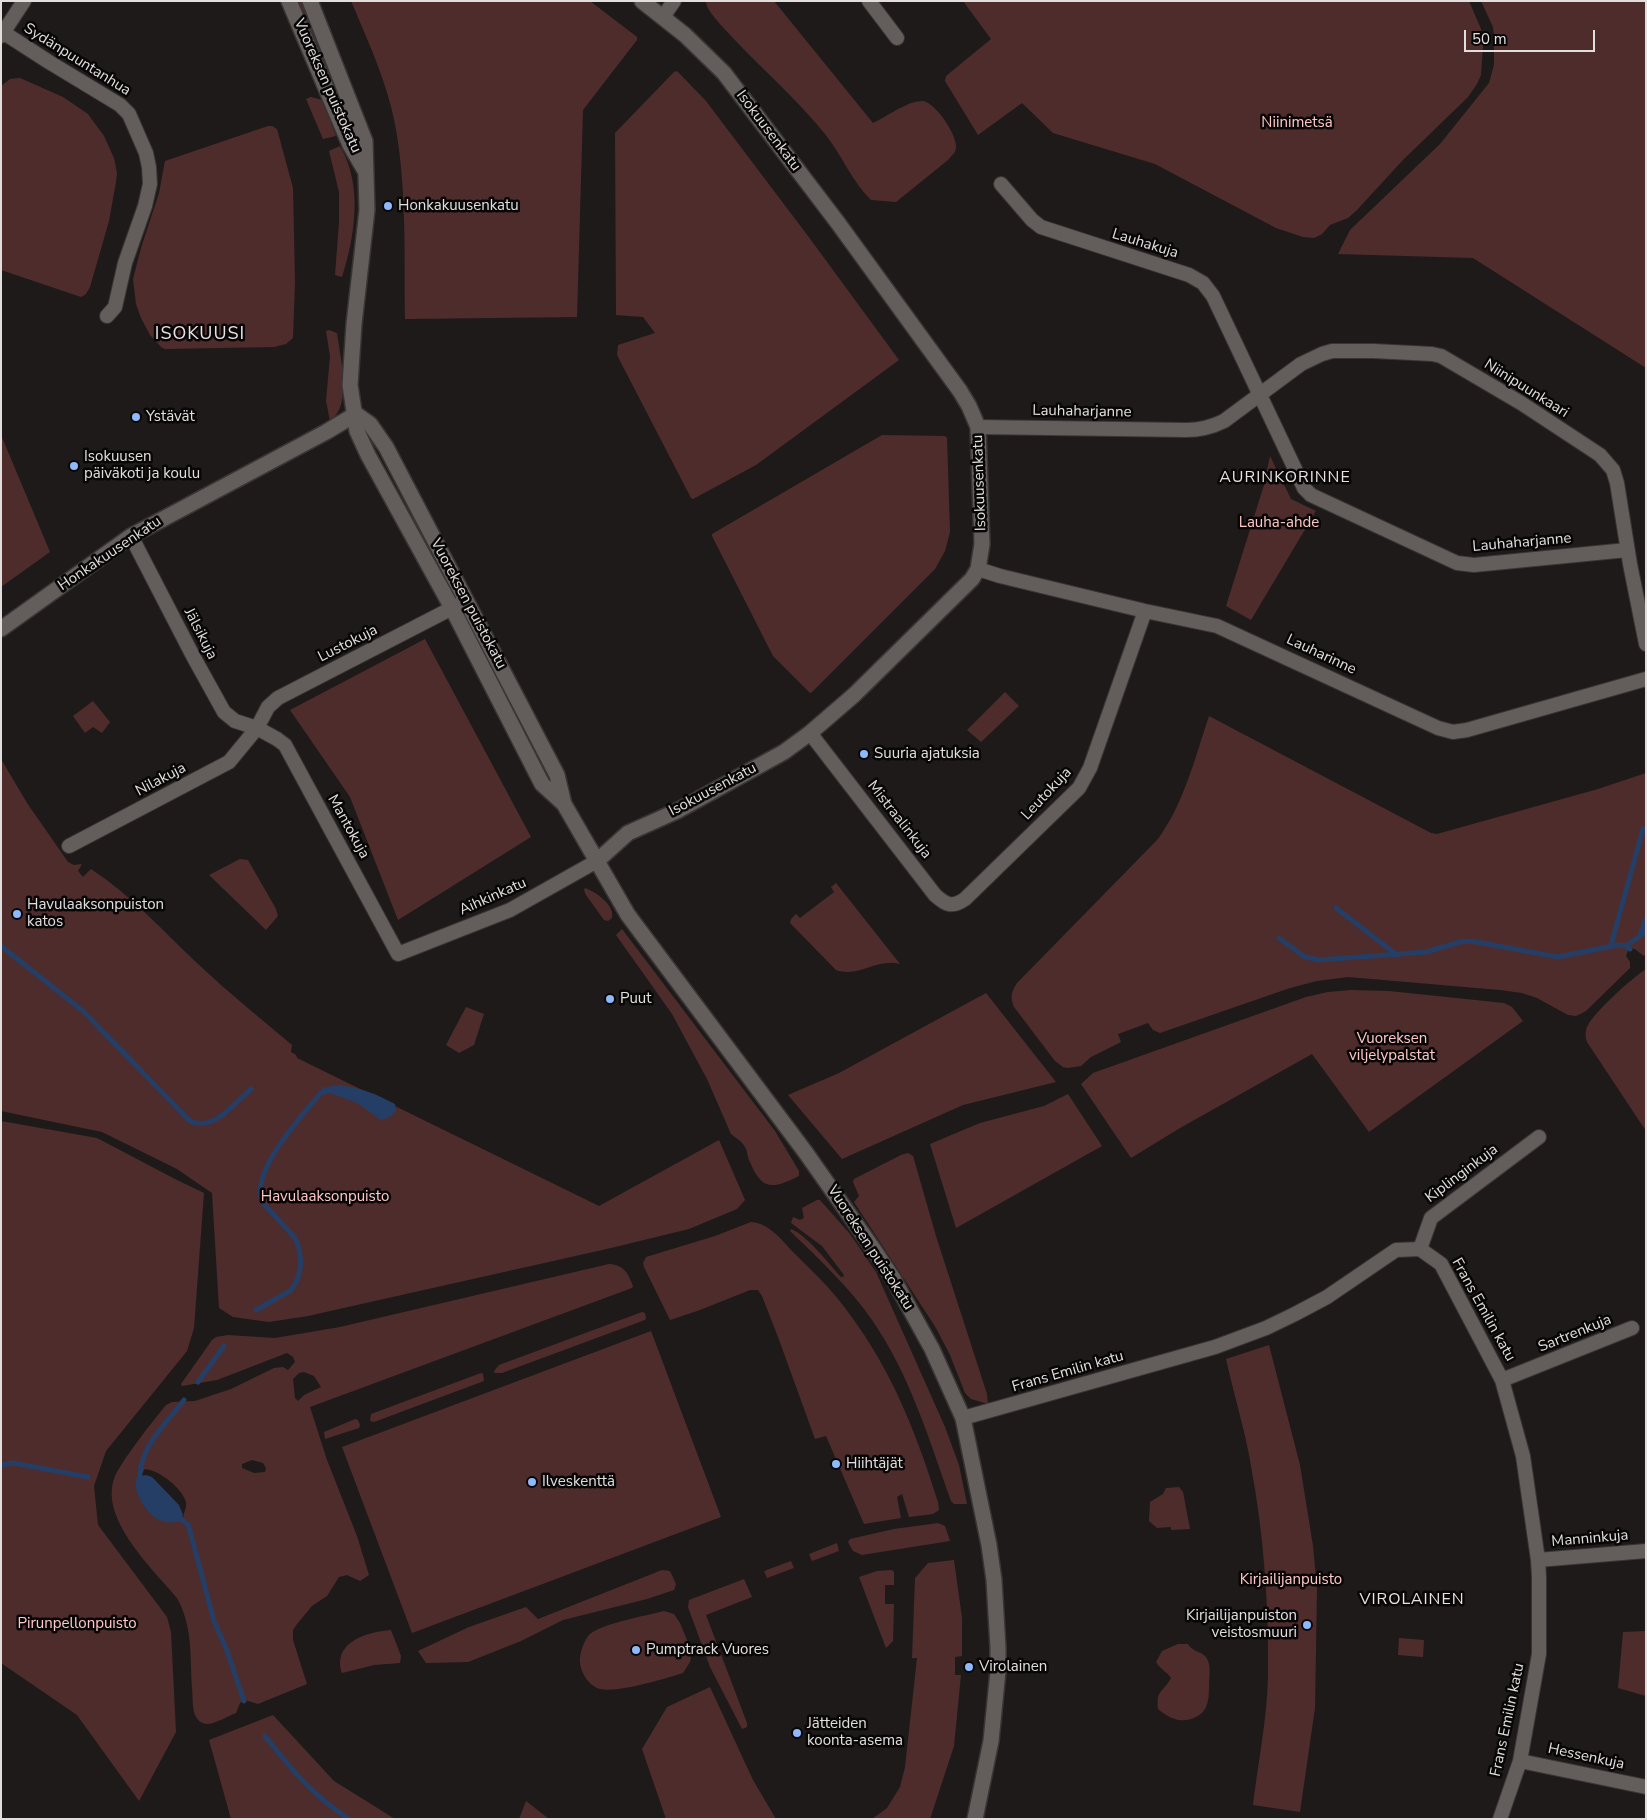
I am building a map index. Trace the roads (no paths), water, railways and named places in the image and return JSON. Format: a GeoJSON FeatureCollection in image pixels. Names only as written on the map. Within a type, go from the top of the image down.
{"type":"FeatureCollection","features":[{"type":"Feature","properties":{"kind":"main road","name":"Vuoreksen puistokatu"},"geometry":{"type":"LineString","coordinates":[[289,1],[350,145],[365,170]]}},
{"type":"Feature","properties":{"kind":"main road","name":"Vuoreksen puistokatu"},"geometry":{"type":"LineString","coordinates":[[310,1],[365,141],[367,210],[354,324],[350,385],[356,414],[357,431],[368,455],[452,608],[542,784],[564,804]]}},
{"type":"Feature","properties":{"kind":"main road","name":"Isokuusenkatu"},"geometry":{"type":"LineString","coordinates":[[597,861],[628,833],[677,811],[784,752],[810,733],[854,695],[972,579],[978,569],[982,544],[978,427],[969,406],[838,223],[724,73],[692,41],[642,1]]}},
{"type":"Feature","properties":{"kind":"main road","name":"Vuoreksen puistokatu"},"geometry":{"type":"LineString","coordinates":[[356,414],[370,424],[386,447],[557,776],[564,804],[628,915],[806,1153],[894,1280],[932,1349],[963,1418],[989,1545],[994,1580],[998,1648],[998,1671],[991,1741],[975,1819]]}},
{"type":"Feature","properties":{"kind":"main road","name":"Honkakuusenkatu"},"geometry":{"type":"LineString","coordinates":[[1,629],[131,536],[326,432],[356,414]]}},
{"type":"Feature","properties":{"kind":"street"},"geometry":{"type":"LineString","coordinates":[[2,33],[24,1]]}},
{"type":"Feature","properties":{"kind":"street"},"geometry":{"type":"LineString","coordinates":[[663,17],[674,1]]}},
{"type":"Feature","properties":{"kind":"street"},"geometry":{"type":"LineString","coordinates":[[869,1],[897,38]]}},
{"type":"Feature","properties":{"kind":"street","name":"Sydänpuuntanhua"},"geometry":{"type":"LineString","coordinates":[[2,33],[120,104],[129,114],[146,153],[150,176],[148,195],[126,262],[115,307],[107,316]]}},
{"type":"Feature","properties":{"kind":"street","name":"Lauhakuja"},"geometry":{"type":"LineString","coordinates":[[1001,184],[1032,220],[1041,227],[1189,275],[1203,283],[1212,296],[1304,488],[1314,497]]}},
{"type":"Feature","properties":{"kind":"street","name":"Lauhaharjanne"},"geometry":{"type":"LineString","coordinates":[[978,427],[1201,429],[1217,425],[1305,361],[1332,351]]}},
{"type":"Feature","properties":{"kind":"street","name":"Niinipuunkaari"},"geometry":{"type":"LineString","coordinates":[[1332,351],[1381,351],[1442,356],[1521,403],[1600,455],[1613,470],[1617,483],[1627,550]]}},
{"type":"Feature","properties":{"kind":"street","name":"Lauhaharjanne"},"geometry":{"type":"LineString","coordinates":[[1314,497],[1457,563],[1474,565],[1627,550]]}},
{"type":"Feature","properties":{"kind":"street","name":"Jälsikuja"},"geometry":{"type":"LineString","coordinates":[[131,536],[219,705],[231,718],[257,728]]}},
{"type":"Feature","properties":{"kind":"street"},"geometry":{"type":"LineString","coordinates":[[1627,550],[1646,644]]}},
{"type":"Feature","properties":{"kind":"street","name":"Lauharinne"},"geometry":{"type":"LineString","coordinates":[[978,569],[1000,576],[1145,611],[1206,623],[1224,629],[1438,728],[1453,732],[1466,730],[1646,678]]}},
{"type":"Feature","properties":{"kind":"street","name":"Lustokuja"},"geometry":{"type":"LineString","coordinates":[[257,728],[268,706],[278,698],[466,601]]}},
{"type":"Feature","properties":{"kind":"street","name":"Leutokuja"},"geometry":{"type":"LineString","coordinates":[[944,903],[957,904],[965,899],[1079,788],[1090,768],[1145,611]]}},
{"type":"Feature","properties":{"kind":"street","name":"Nilakuja"},"geometry":{"type":"LineString","coordinates":[[69,846],[229,762],[257,728]]}},
{"type":"Feature","properties":{"kind":"street","name":"Mantokuja"},"geometry":{"type":"LineString","coordinates":[[257,728],[285,745],[398,954]]}},
{"type":"Feature","properties":{"kind":"street","name":"Mistraalinkuja"},"geometry":{"type":"LineString","coordinates":[[810,733],[935,895],[944,903]]}},
{"type":"Feature","properties":{"kind":"street","name":"Aihkinkatu"},"geometry":{"type":"LineString","coordinates":[[398,954],[510,910],[597,861]]}},
{"type":"Feature","properties":{"kind":"street","name":"Kiplinginkuja"},"geometry":{"type":"LineString","coordinates":[[1420,1249],[1431,1218],[1539,1136]]}},
{"type":"Feature","properties":{"kind":"street","name":"Frans Emilin katu"},"geometry":{"type":"LineString","coordinates":[[963,1418],[1215,1346],[1257,1331],[1327,1297],[1396,1250],[1420,1249],[1442,1264],[1502,1380],[1523,1456],[1538,1560],[1539,1654],[1520,1761],[1500,1819]]}},
{"type":"Feature","properties":{"kind":"street","name":"Sartrenkuja"},"geometry":{"type":"LineString","coordinates":[[1502,1380],[1632,1328]]}},
{"type":"Feature","properties":{"kind":"street","name":"Manninkuja"},"geometry":{"type":"LineString","coordinates":[[1538,1560],[1646,1551]]}},
{"type":"Feature","properties":{"kind":"street","name":"Hessenkuja"},"geometry":{"type":"LineString","coordinates":[[1520,1761],[1646,1787]]}},
{"type":"Feature","properties":{"kind":"water"},"geometry":{"type":"Polygon","coordinates":[[[338,1085],[360,1089],[381,1097],[395,1104],[396,1111],[390,1117],[381,1120],[357,1103],[330,1093],[320,1094],[322,1088],[338,1085]]]}},
{"type":"Feature","properties":{"kind":"water"},"geometry":{"type":"Polygon","coordinates":[[[146,1475],[152,1477],[179,1505],[183,1515],[180,1521],[163,1522],[145,1507],[140,1500],[135,1484],[137,1477],[146,1475]]]}},
{"type":"Feature","properties":{"kind":"waterway"},"geometry":{"type":"LineString","coordinates":[[1611,945],[1643,829]]}},
{"type":"Feature","properties":{"kind":"waterway"},"geometry":{"type":"LineString","coordinates":[[1336,908],[1397,955]]}},
{"type":"Feature","properties":{"kind":"waterway"},"geometry":{"type":"LineString","coordinates":[[1640,935],[1646,919]]}},
{"type":"Feature","properties":{"kind":"waterway"},"geometry":{"type":"LineString","coordinates":[[1626,946],[1646,932]]}},
{"type":"Feature","properties":{"kind":"waterway"},"geometry":{"type":"LineString","coordinates":[[1279,938],[1305,957],[1319,960],[1426,952],[1460,942],[1471,941],[1558,957],[1618,945],[1626,946],[1630,949]]}},
{"type":"Feature","properties":{"kind":"waterway"},"geometry":{"type":"LineString","coordinates":[[1,946],[83,1011],[190,1121],[207,1123],[215,1119],[231,1108],[251,1089]]}},
{"type":"Feature","properties":{"kind":"waterway"},"geometry":{"type":"LineString","coordinates":[[256,1310],[290,1291],[297,1279],[300,1265],[298,1244],[295,1238],[263,1203],[260,1191],[263,1176],[270,1161],[290,1130],[320,1094]]}},
{"type":"Feature","properties":{"kind":"waterway"},"geometry":{"type":"LineString","coordinates":[[198,1382],[224,1346]]}},
{"type":"Feature","properties":{"kind":"waterway"},"geometry":{"type":"LineString","coordinates":[[140,1483],[140,1471],[148,1448],[161,1428],[184,1400]]}},
{"type":"Feature","properties":{"kind":"waterway"},"geometry":{"type":"LineString","coordinates":[[1,1465],[13,1463],[88,1477]]}},
{"type":"Feature","properties":{"kind":"waterway"},"geometry":{"type":"LineString","coordinates":[[178,1516],[188,1525],[214,1621],[226,1648],[244,1701]]}},
{"type":"Feature","properties":{"kind":"waterway"},"geometry":{"type":"LineString","coordinates":[[265,1736],[313,1791],[349,1819]]}},
{"type":"Feature","properties":{"kind":"place","name":"Honkakuusenkatu"},"geometry":{"type":"Point","coordinates":[388,206]}},
{"type":"Feature","properties":{"kind":"place","name":"Ystävät"},"geometry":{"type":"Point","coordinates":[136,417]}},
{"type":"Feature","properties":{"kind":"place","name":"Isokuusen päiväkoti ja koulu"},"geometry":{"type":"Point","coordinates":[74,466]}},
{"type":"Feature","properties":{"kind":"place","name":"Suuria ajatuksia"},"geometry":{"type":"Point","coordinates":[864,754]}},
{"type":"Feature","properties":{"kind":"place","name":"Havulaaksonpuiston katos"},"geometry":{"type":"Point","coordinates":[17,914]}},
{"type":"Feature","properties":{"kind":"place","name":"Puut"},"geometry":{"type":"Point","coordinates":[610,999]}},
{"type":"Feature","properties":{"kind":"place","name":"Hiihtäjät"},"geometry":{"type":"Point","coordinates":[836,1464]}},
{"type":"Feature","properties":{"kind":"place","name":"Ilveskenttä"},"geometry":{"type":"Point","coordinates":[532,1482]}},
{"type":"Feature","properties":{"kind":"place","name":"Kirjailijanpuiston veistosmuuri"},"geometry":{"type":"Point","coordinates":[1307,1625]}},
{"type":"Feature","properties":{"kind":"place","name":"Pumptrack Vuores"},"geometry":{"type":"Point","coordinates":[636,1650]}},
{"type":"Feature","properties":{"kind":"place","name":"Virolainen"},"geometry":{"type":"Point","coordinates":[969,1667]}},
{"type":"Feature","properties":{"kind":"place","name":"Jätteiden koonta-asema"},"geometry":{"type":"Point","coordinates":[797,1733]}},
{"type":"Feature","properties":{"kind":"district","name":"ISOKUUSI"},"geometry":{"type":"Point","coordinates":[200,335]}},
{"type":"Feature","properties":{"kind":"district","name":"AURINKORINNE"},"geometry":{"type":"Point","coordinates":[1285,478]}},
{"type":"Feature","properties":{"kind":"district","name":"VIROLAINEN"},"geometry":{"type":"Point","coordinates":[1412,1600]}},
{"type":"Feature","properties":{"kind":"park label","name":"Niinimetsä"},"geometry":{"type":"Point","coordinates":[1297,123]}},
{"type":"Feature","properties":{"kind":"park label","name":"Lauha-ahde"},"geometry":{"type":"Point","coordinates":[1279,523]}},
{"type":"Feature","properties":{"kind":"park label","name":"Vuoreksen viljelypalstat"},"geometry":{"type":"Point","coordinates":[1392,1048]}},
{"type":"Feature","properties":{"kind":"park label","name":"Havulaaksonpuisto"},"geometry":{"type":"Point","coordinates":[325,1197]}},
{"type":"Feature","properties":{"kind":"park label","name":"Kirjailijanpuisto"},"geometry":{"type":"Point","coordinates":[1291,1580]}},
{"type":"Feature","properties":{"kind":"park label","name":"Pirunpellonpuisto"},"geometry":{"type":"Point","coordinates":[77,1624]}}]}
